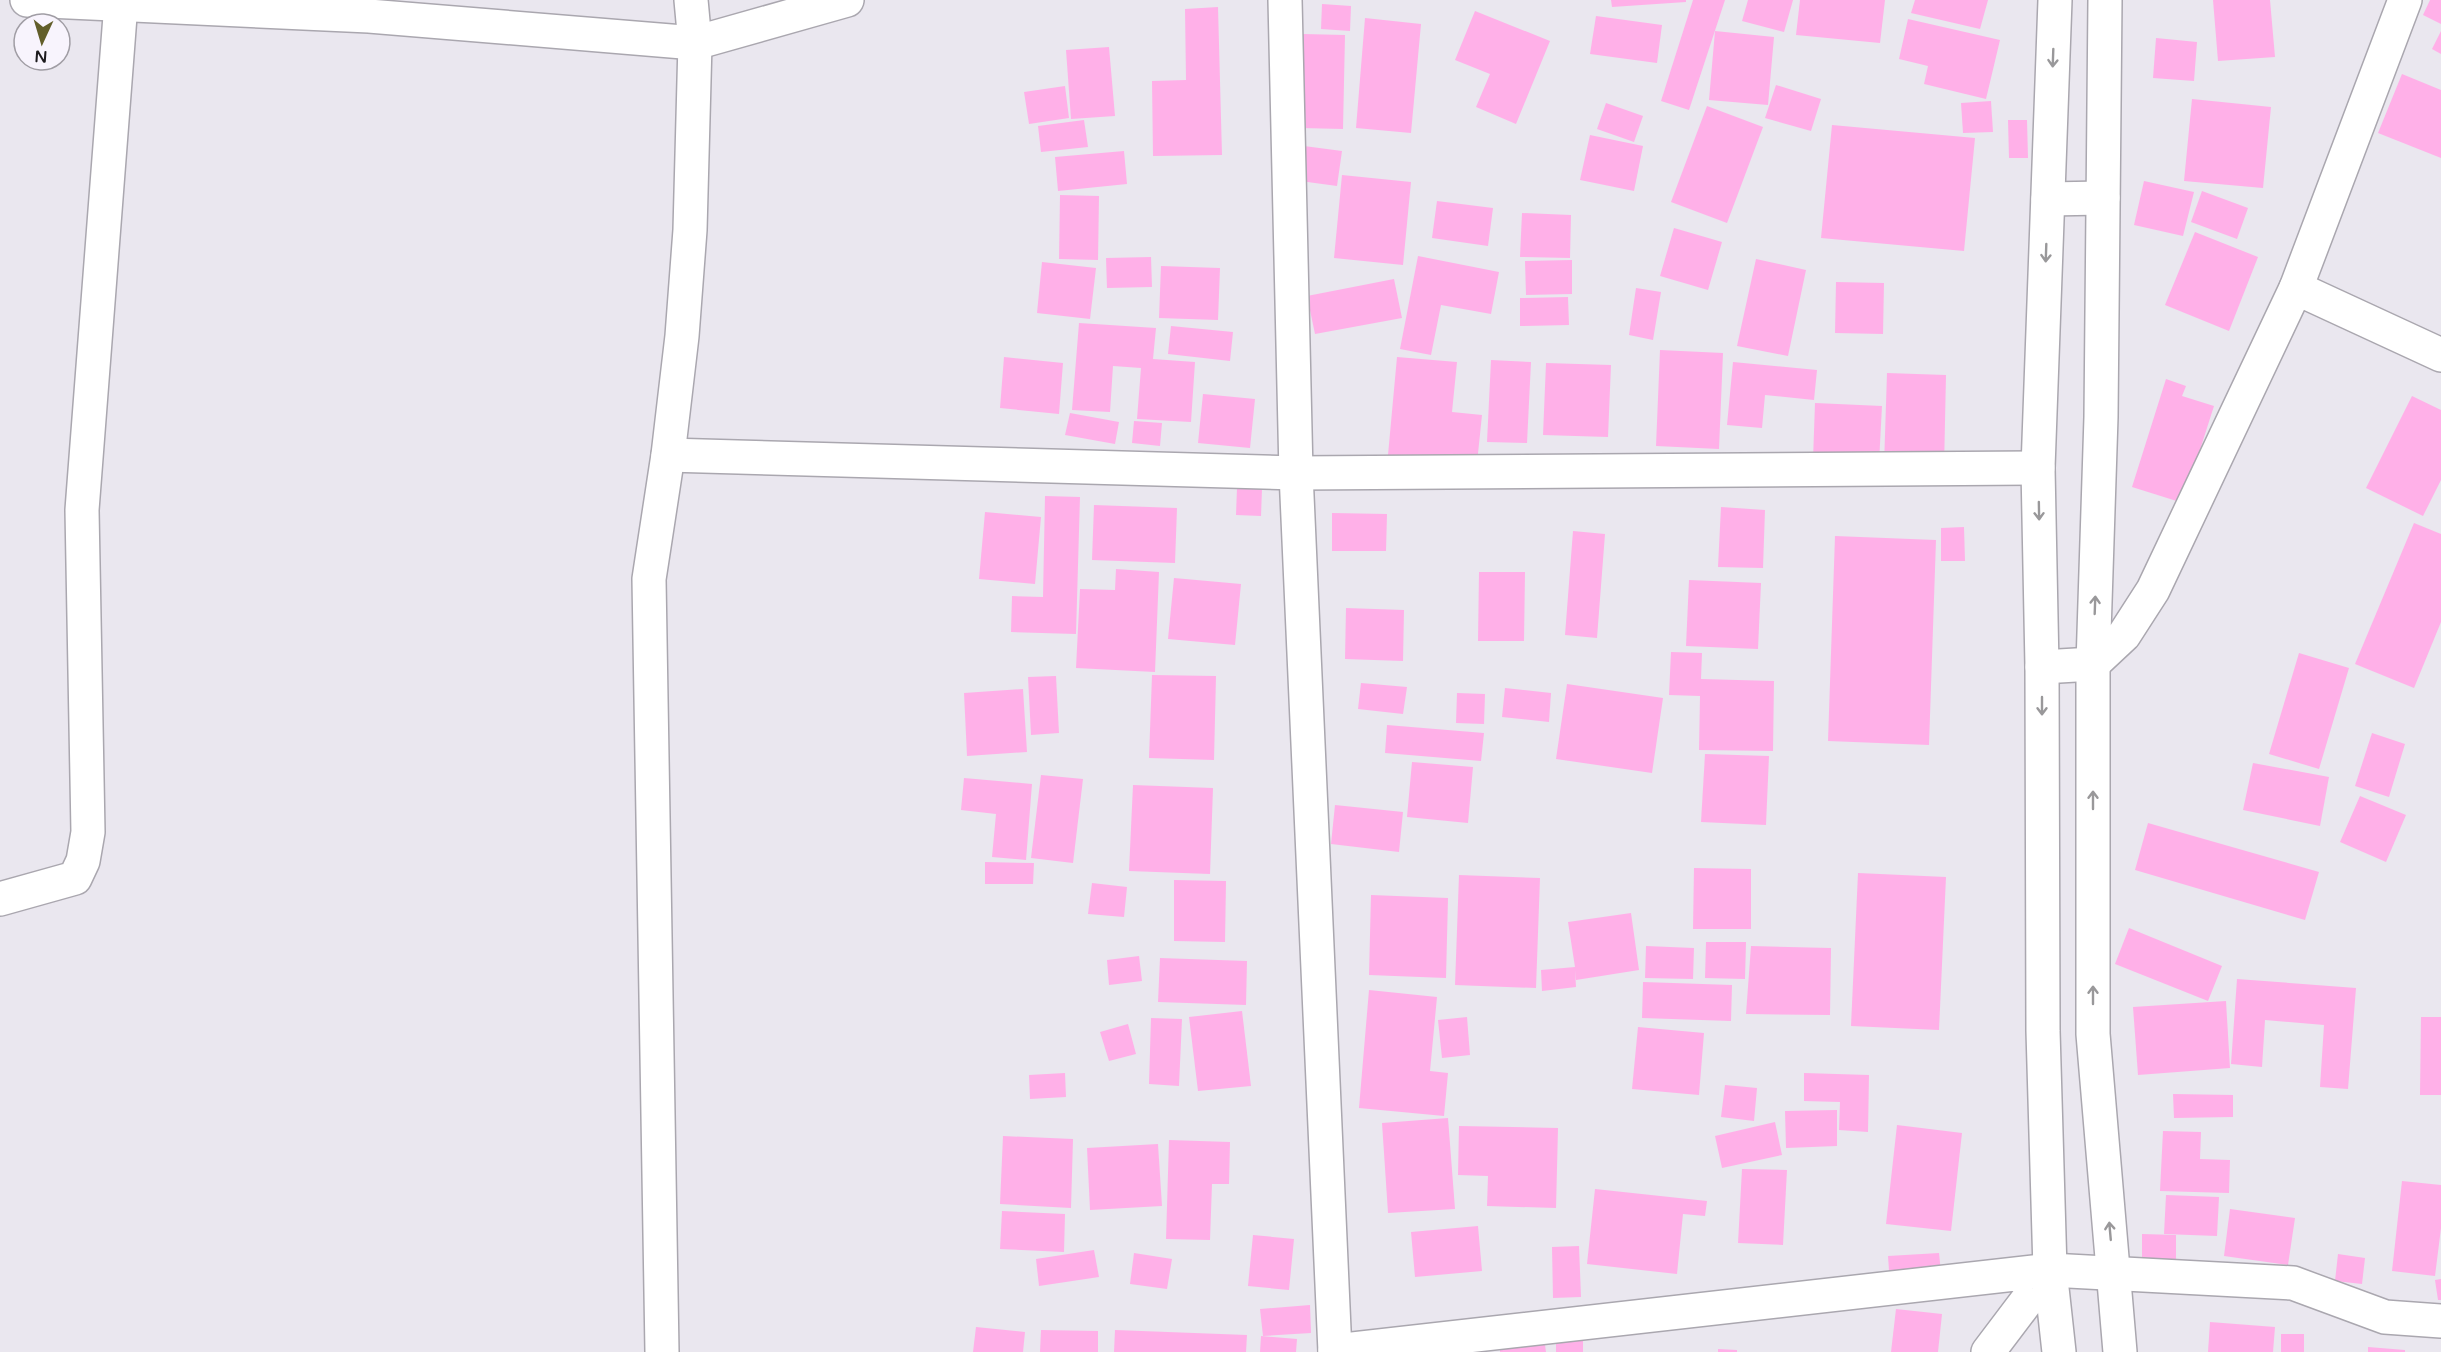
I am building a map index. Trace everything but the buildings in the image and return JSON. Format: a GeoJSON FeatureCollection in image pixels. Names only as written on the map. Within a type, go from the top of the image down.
{"type":"FeatureCollection","features":[{"type":"Feature","properties":{"kind":"street"},"geometry":{"type":"LineString","coordinates":[[27,0],[369,16],[695,43],[847,0]]}},
{"type":"Feature","properties":{"kind":"street"},"geometry":{"type":"LineString","coordinates":[[662,1352],[649,579],[668,456],[682,336],[690,230],[695,43],[691,0]]}},
{"type":"Feature","properties":{"kind":"street"},"geometry":{"type":"LineString","coordinates":[[2055,0],[2038,468],[2042,667],[2043,1031],[2050,1270],[2059,1352]]}},
{"type":"Feature","properties":{"kind":"street"},"geometry":{"type":"LineString","coordinates":[[2105,0],[2101,417],[2093,664],[2093,1034],[2120,1352]]}},
{"type":"Feature","properties":{"kind":"street"},"geometry":{"type":"LineString","coordinates":[[2042,667],[2093,664],[2124,635],[2153,590],[2296,288],[2405,0]]}},
{"type":"Feature","properties":{"kind":"street"},"geometry":{"type":"LineString","coordinates":[[1291,1],[1296,472],[1335,1351],[2050,1270],[2293,1283],[2385,1317],[2441,1321]]}},
{"type":"Feature","properties":{"kind":"street"},"geometry":{"type":"LineString","coordinates":[[0,899],[75,878],[83,861],[88,832],[82,510],[122,3]]}},
{"type":"Feature","properties":{"kind":"street"},"geometry":{"type":"LineString","coordinates":[[2048,199],[2103,198]]}},
{"type":"Feature","properties":{"kind":"street"},"geometry":{"type":"LineString","coordinates":[[2296,288],[2441,355]]}},
{"type":"Feature","properties":{"kind":"street"},"geometry":{"type":"LineString","coordinates":[[668,456],[1296,472],[2038,468]]}},
{"type":"Feature","properties":{"kind":"street"},"geometry":{"type":"LineString","coordinates":[[2043,1031],[2093,1034]]}},
{"type":"Feature","properties":{"kind":"street"},"geometry":{"type":"LineString","coordinates":[[1988,1352],[2050,1270]]}}]}
